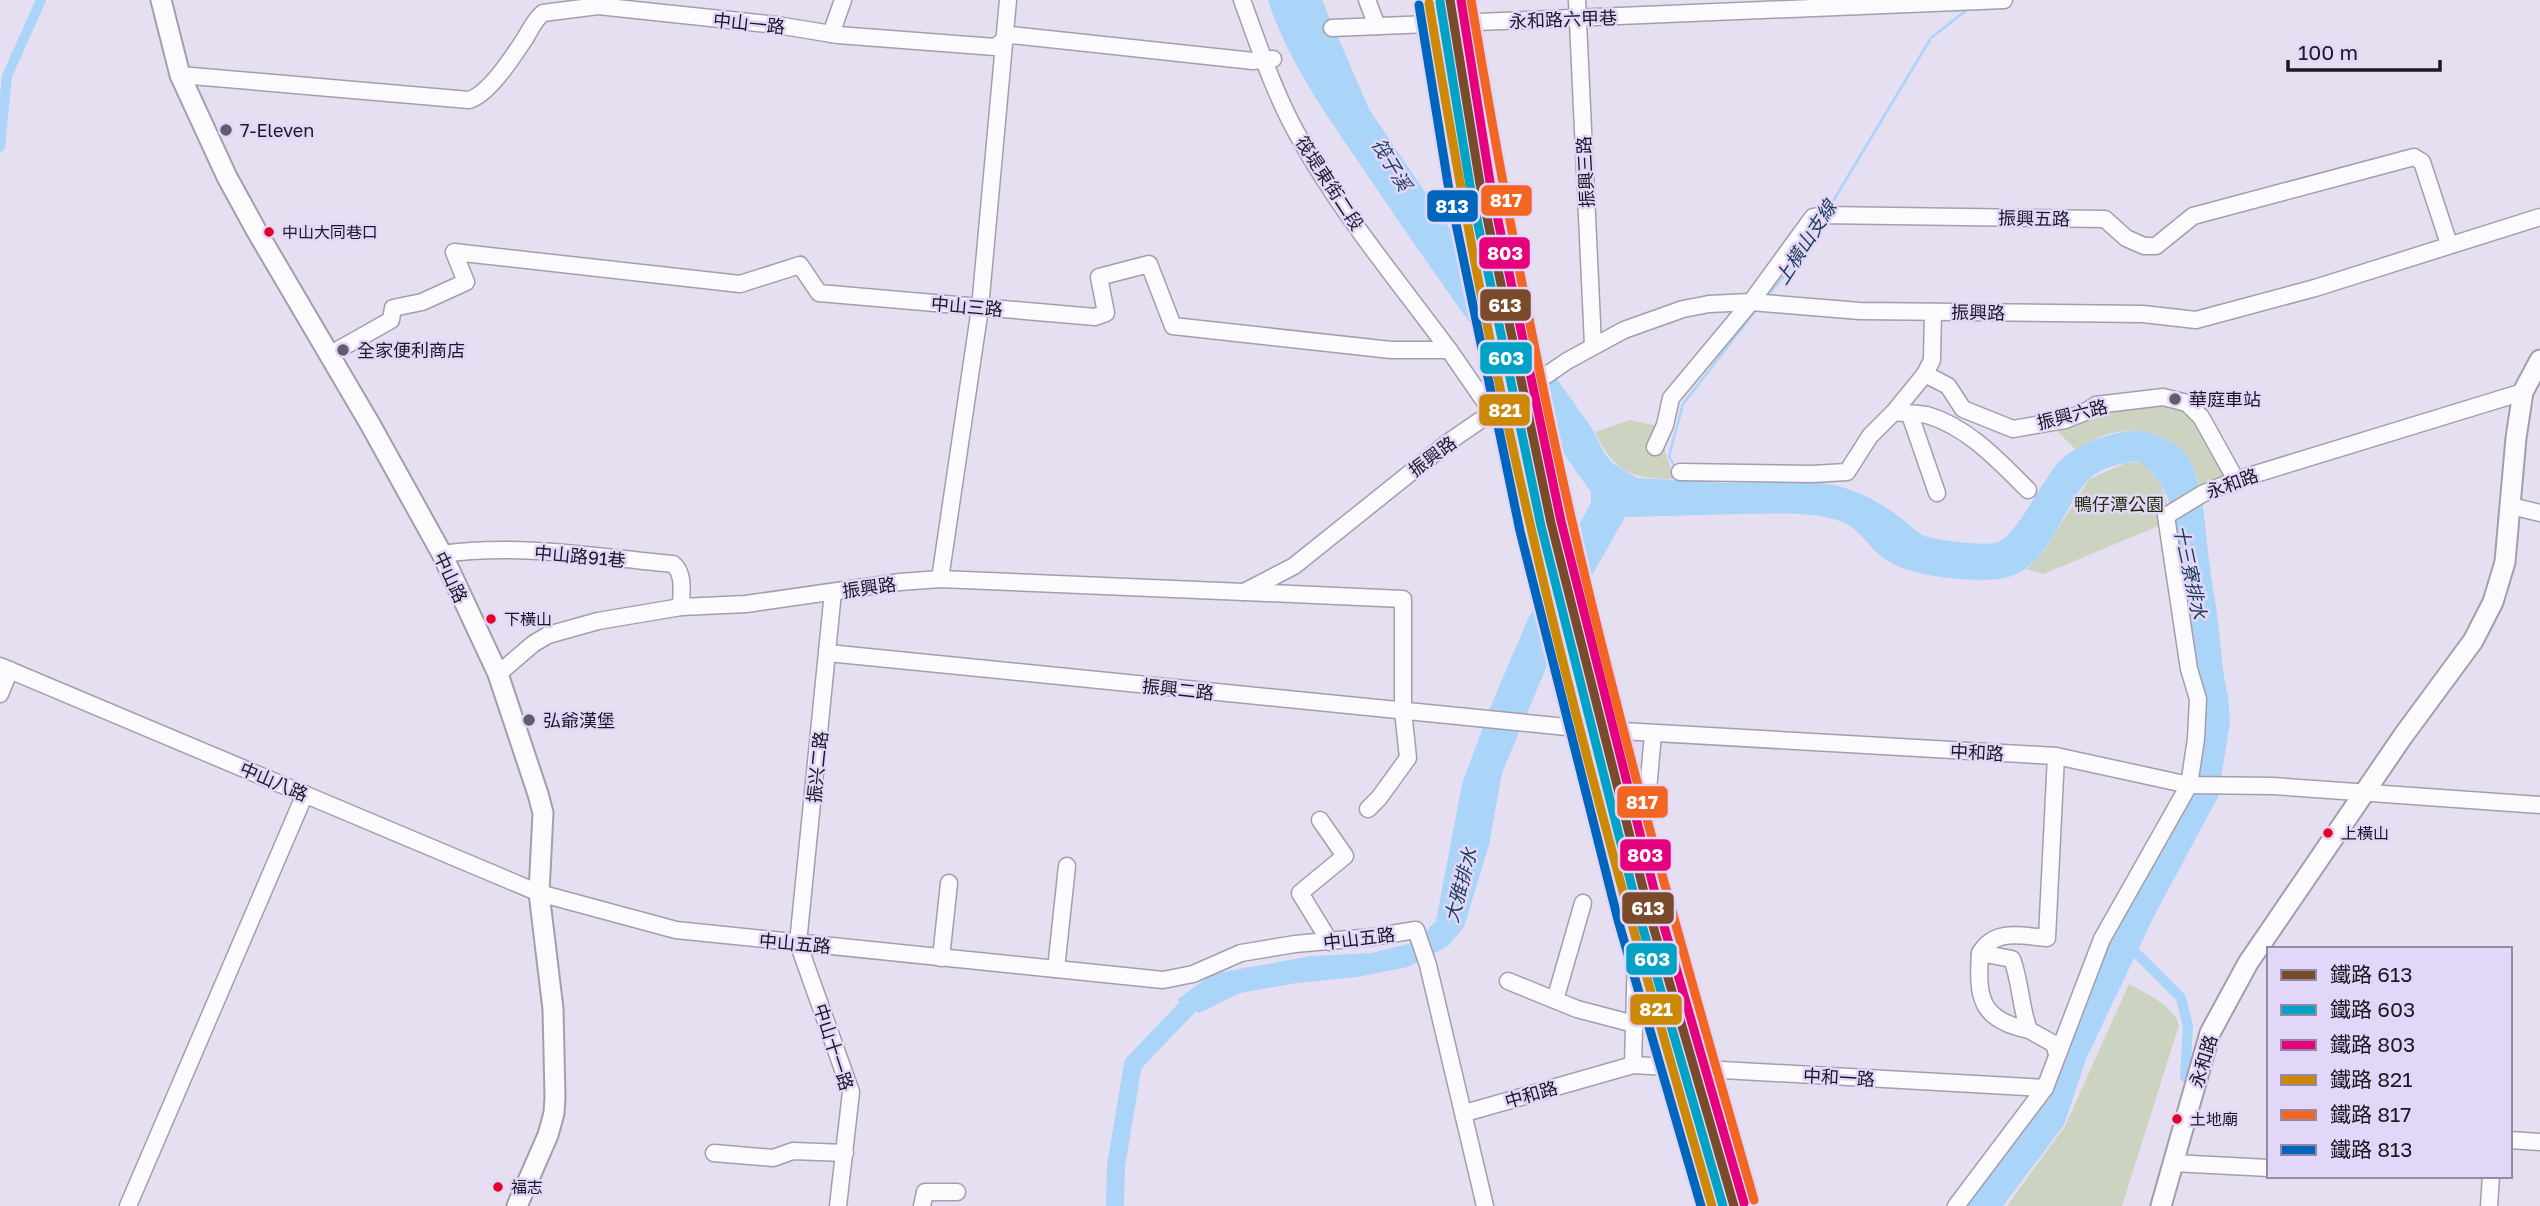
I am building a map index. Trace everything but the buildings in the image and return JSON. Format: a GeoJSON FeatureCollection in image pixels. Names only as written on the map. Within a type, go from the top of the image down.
{"type":"FeatureCollection","features":[{"type":"Feature","properties":{"kind":"main road","name":"中山路"},"geometry":{"type":"LineString","coordinates":[[161,0],[180,75],[233,188],[442,554],[498,674],[543,813],[539,893],[553,1009],[554,1113],[548,1135],[517,1206]]}},
{"type":"Feature","properties":{"kind":"main road","name":"永和路"},"geometry":{"type":"LineString","coordinates":[[2161,1206],[2210,1032],[2248,963],[2403,736],[2473,641],[2493,602],[2505,562],[2516,438],[2523,393],[2540,360]]}},
{"type":"Feature","properties":{"kind":"street"},"geometry":{"type":"LineString","coordinates":[[831,34],[843,0]]}},
{"type":"Feature","properties":{"kind":"street"},"geometry":{"type":"LineString","coordinates":[[940,579],[981,308],[1008,0]]}},
{"type":"Feature","properties":{"kind":"street","name":"筏堤東街二段"},"geometry":{"type":"LineString","coordinates":[[1242,0],[1299,138],[1343,207],[1449,350]]}},
{"type":"Feature","properties":{"kind":"street"},"geometry":{"type":"LineString","coordinates":[[1367,0],[1377,26]]}},
{"type":"Feature","properties":{"kind":"street","name":"振興三路"},"geometry":{"type":"LineString","coordinates":[[1577,0],[1593,345]]}},
{"type":"Feature","properties":{"kind":"street","name":"永和路六甲巷"},"geometry":{"type":"LineString","coordinates":[[1332,28],[2004,0]]}},
{"type":"Feature","properties":{"kind":"street","name":"中山一路"},"geometry":{"type":"LineString","coordinates":[[180,75],[469,100],[480,96],[488,88],[543,13],[598,6],[641,5],[831,34],[995,47],[1011,34],[1268,60]]}},
{"type":"Feature","properties":{"kind":"street","name":"振興五路"},"geometry":{"type":"LineString","coordinates":[[1655,447],[1665,425],[1671,398],[1751,302],[1813,217],[2105,219],[2126,238],[2144,246],[2156,246],[2193,216],[2414,157],[2422,162],[2449,244]]}},
{"type":"Feature","properties":{"kind":"street","name":"振興路"},"geometry":{"type":"LineString","coordinates":[[498,674],[533,644],[548,635],[598,621],[681,607],[746,604],[940,579],[1244,592],[1294,566],[1450,442],[1593,345],[1624,330],[1683,309],[1709,304],[1751,302],[1860,311],[2143,314],[2196,320],[2315,288],[2540,217]]}},
{"type":"Feature","properties":{"kind":"street","name":"中山三路"},"geometry":{"type":"LineString","coordinates":[[329,355],[391,320],[393,308],[422,302],[466,282],[454,252],[740,284],[800,265],[819,293],[1095,317],[1106,313],[1099,277],[1149,264],[1173,326],[1391,350],[1449,350]]}},
{"type":"Feature","properties":{"kind":"street"},"geometry":{"type":"LineString","coordinates":[[1680,472],[1847,472],[1870,436],[1902,413],[1925,374],[1931,360],[1933,312]]}},
{"type":"Feature","properties":{"kind":"street"},"geometry":{"type":"LineString","coordinates":[[1449,350],[1537,477]]}},
{"type":"Feature","properties":{"kind":"street","name":"振興六路"},"geometry":{"type":"LineString","coordinates":[[1925,374],[1948,386],[1963,409],[2013,429],[2065,419],[2096,405],[2163,397],[2187,403],[2201,417],[2236,480]]}},
{"type":"Feature","properties":{"kind":"street","name":"永和路"},"geometry":{"type":"LineString","coordinates":[[2191,785],[2198,699],[2189,669],[2166,516],[2202,494],[2236,480],[2523,393]]}},
{"type":"Feature","properties":{"kind":"street"},"geometry":{"type":"LineString","coordinates":[[1902,413],[1925,415],[1958,429],[1994,457],[2028,491]]}},
{"type":"Feature","properties":{"kind":"street"},"geometry":{"type":"LineString","coordinates":[[1902,413],[1937,493]]}},
{"type":"Feature","properties":{"kind":"street"},"geometry":{"type":"LineString","coordinates":[[2511,506],[2540,513]]}},
{"type":"Feature","properties":{"kind":"street","name":"中山路91巷"},"geometry":{"type":"LineString","coordinates":[[442,554],[471,550],[540,551],[673,565],[679,569],[681,607]]}},
{"type":"Feature","properties":{"kind":"street","name":"振兴二路"},"geometry":{"type":"LineString","coordinates":[[798,943],[833,592]]}},
{"type":"Feature","properties":{"kind":"street"},"geometry":{"type":"LineString","coordinates":[[1244,592],[1403,599],[1403,711],[1408,758],[1368,809]]}},
{"type":"Feature","properties":{"kind":"street","name":"振興二路"},"geometry":{"type":"LineString","coordinates":[[828,653],[1527,724]]}},
{"type":"Feature","properties":{"kind":"street","name":"中山八路"},"geometry":{"type":"LineString","coordinates":[[0,694],[5,668],[539,893]]}},
{"type":"Feature","properties":{"kind":"street","name":"中和路"},"geometry":{"type":"LineString","coordinates":[[1527,724],[1653,734],[2056,757],[2191,785],[2365,791]]}},
{"type":"Feature","properties":{"kind":"street"},"geometry":{"type":"LineString","coordinates":[[1587,729],[1637,915]]}},
{"type":"Feature","properties":{"kind":"street"},"geometry":{"type":"LineString","coordinates":[[1633,1065],[1637,915],[1653,734]]}},
{"type":"Feature","properties":{"kind":"street"},"geometry":{"type":"LineString","coordinates":[[2056,757],[2047,938],[2003,935],[1987,941],[1980,953],[1979,970],[1984,1006],[1999,1021],[2010,1027],[2029,1030],[2054,1044],[2057,1054]]}},
{"type":"Feature","properties":{"kind":"street"},"geometry":{"type":"LineString","coordinates":[[1956,1206],[2045,1088],[2102,939],[2191,785]]}},
{"type":"Feature","properties":{"kind":"street"},"geometry":{"type":"LineString","coordinates":[[2365,791],[2540,805]]}},
{"type":"Feature","properties":{"kind":"street"},"geometry":{"type":"LineString","coordinates":[[128,1206],[305,794]]}},
{"type":"Feature","properties":{"kind":"street"},"geometry":{"type":"LineString","coordinates":[[1320,820],[1345,856],[1300,893],[1330,942]]}},
{"type":"Feature","properties":{"kind":"street"},"geometry":{"type":"LineString","coordinates":[[1056,970],[1067,866]]}},
{"type":"Feature","properties":{"kind":"street"},"geometry":{"type":"LineString","coordinates":[[941,958],[949,883]]}},
{"type":"Feature","properties":{"kind":"street","name":"中山五路"},"geometry":{"type":"LineString","coordinates":[[539,893],[676,930],[1163,980],[1193,974],[1241,953],[1416,930],[1428,965],[1465,1114]]}},
{"type":"Feature","properties":{"kind":"street"},"geometry":{"type":"LineString","coordinates":[[1555,1000],[1583,903]]}},
{"type":"Feature","properties":{"kind":"street","name":"中山十一路"},"geometry":{"type":"LineString","coordinates":[[798,943],[851,1092],[838,1206]]}},
{"type":"Feature","properties":{"kind":"street"},"geometry":{"type":"LineString","coordinates":[[1980,953],[2012,959],[2020,981],[2021,1009],[2029,1030]]}},
{"type":"Feature","properties":{"kind":"street"},"geometry":{"type":"LineString","coordinates":[[1508,981],[1577,1009],[1634,1024]]}},
{"type":"Feature","properties":{"kind":"street","name":"中和路"},"geometry":{"type":"LineString","coordinates":[[1465,1114],[1633,1065]]}},
{"type":"Feature","properties":{"kind":"street","name":"中和一路"},"geometry":{"type":"LineString","coordinates":[[1633,1065],[2045,1088]]}},
{"type":"Feature","properties":{"kind":"street"},"geometry":{"type":"LineString","coordinates":[[1465,1114],[1485,1206]]}},
{"type":"Feature","properties":{"kind":"street"},"geometry":{"type":"LineString","coordinates":[[2512,1140],[2540,1142]]}},
{"type":"Feature","properties":{"kind":"street"},"geometry":{"type":"LineString","coordinates":[[714,1153],[773,1158],[793,1151],[845,1153]]}},
{"type":"Feature","properties":{"kind":"street"},"geometry":{"type":"LineString","coordinates":[[2173,1163],[2267,1168]]}},
{"type":"Feature","properties":{"kind":"street"},"geometry":{"type":"LineString","coordinates":[[2489,1206],[2491,1178]]}},
{"type":"Feature","properties":{"kind":"street"},"geometry":{"type":"LineString","coordinates":[[922,1206],[925,1192],[957,1192]]}},
{"type":"Feature","properties":{"kind":"green space","name":"鴨仔潭公園"},"geometry":{"type":"Polygon","coordinates":[[[2187,404],[2235,480],[2201,493],[2196,472],[2186,455],[2172,442],[2152,434],[2146,466],[2164,492],[2166,523],[2043,574],[2027,569],[2044,551],[2089,479],[2126,463],[2140,462],[2146,433],[2119,432],[2075,449],[2050,424],[2096,405],[2187,404]]]}},
{"type":"Feature","properties":{"kind":"green space"},"geometry":{"type":"Polygon","coordinates":[[[1630,420],[1662,427],[1665,452],[1675,479],[1635,475],[1609,456],[1595,432],[1630,420]]]}},
{"type":"Feature","properties":{"kind":"green space"},"geometry":{"type":"Polygon","coordinates":[[[2129,984],[2165,1006],[2179,1025],[2122,1206],[2007,1206],[2065,1126],[2129,984]]]}},
{"type":"Feature","properties":{"kind":"water"},"geometry":{"type":"Polygon","coordinates":[[[1268,0],[1322,0],[1369,109],[1475,266],[1593,430],[1603,451],[1612,463],[1637,478],[1675,480],[1677,475],[1718,483],[1824,483],[1845,488],[1874,501],[1927,537],[1989,544],[2003,539],[2012,530],[2060,461],[2089,442],[2122,432],[2138,431],[2167,440],[2188,457],[2198,481],[2203,507],[2228,696],[2230,722],[2218,797],[2154,916],[2086,1059],[2064,1125],[2003,1206],[1962,1206],[2048,1090],[2105,941],[2191,793],[2192,667],[2168,498],[2151,472],[2137,461],[2098,472],[2088,480],[2041,553],[2030,565],[2016,574],[1999,579],[1955,579],[1906,569],[1881,556],[1845,523],[1826,517],[1778,514],[1625,517],[1564,625],[1502,773],[1489,845],[1464,927],[1448,946],[1408,967],[1240,993],[1199,1013],[1177,1000],[1212,974],[1311,956],[1372,953],[1415,942],[1436,921],[1462,784],[1492,703],[1528,619],[1591,503],[1591,492],[1424,258],[1327,115],[1287,48],[1268,0]]]}},
{"type":"Feature","properties":{"kind":"waterway"},"geometry":{"type":"LineString","coordinates":[[0,147],[7,76],[41,0]]}},
{"type":"Feature","properties":{"kind":"waterway","name":"上橫山支線"},"geometry":{"type":"LineString","coordinates":[[1829,208],[1931,38],[1968,9]]}},
{"type":"Feature","properties":{"kind":"waterway","name":"上橫山支線"},"geometry":{"type":"LineString","coordinates":[[1767,297],[1795,262],[1820,222]]}},
{"type":"Feature","properties":{"kind":"waterway","name":"上橫山支線"},"geometry":{"type":"LineString","coordinates":[[1675,468],[1669,456],[1683,404],[1756,310]]}},
{"type":"Feature","properties":{"kind":"waterway"},"geometry":{"type":"LineString","coordinates":[[2128,945],[2181,998],[2188,1026],[2185,1077]]}},
{"type":"Feature","properties":{"kind":"waterway","name":"大雅排水"},"geometry":{"type":"LineString","coordinates":[[1115,1206],[1116,1166],[1133,1064],[1199,995],[1205,994]]}},
{"type":"Feature","properties":{"kind":"rail line","name":"613"},"geometry":{"type":"LineString","coordinates":[[1450,0],[1480,184],[1551,523],[1649,912],[1734,1206]]}},
{"type":"Feature","properties":{"kind":"rail line","name":"803"},"geometry":{"type":"LineString","coordinates":[[1461,0],[1490,182],[1561,521],[1659,909],[1744,1203]]}},
{"type":"Feature","properties":{"kind":"rail line","name":"817"},"geometry":{"type":"LineString","coordinates":[[1471,0],[1517,259],[1591,603],[1635,775],[1754,1200]]}},
{"type":"Feature","properties":{"kind":"rail line","name":"603"},"geometry":{"type":"LineString","coordinates":[[1440,2],[1470,186],[1541,526],[1639,915],[1723,1206]]}},
{"type":"Feature","properties":{"kind":"rail line","name":"821"},"geometry":{"type":"LineString","coordinates":[[1429,3],[1488,332],[1551,613],[1617,868],[1712,1206]]}},
{"type":"Feature","properties":{"kind":"rail line","name":"813"},"geometry":{"type":"LineString","coordinates":[[1419,5],[1449,190],[1520,531],[1618,920],[1701,1206]]}},
{"type":"Feature","properties":{"kind":"place","name":"7-Eleven"},"geometry":{"type":"Point","coordinates":[226,130]}},
{"type":"Feature","properties":{"kind":"place","name":"中山大同巷口"},"geometry":{"type":"Point","coordinates":[269,232]}},
{"type":"Feature","properties":{"kind":"place","name":"全家便利商店"},"geometry":{"type":"Point","coordinates":[343,350]}},
{"type":"Feature","properties":{"kind":"place","name":"華庭車站"},"geometry":{"type":"Point","coordinates":[2175,399]}},
{"type":"Feature","properties":{"kind":"place","name":"下橫山"},"geometry":{"type":"Point","coordinates":[491,619]}},
{"type":"Feature","properties":{"kind":"place","name":"弘爺漢堡"},"geometry":{"type":"Point","coordinates":[529,720]}},
{"type":"Feature","properties":{"kind":"place","name":"上橫山"},"geometry":{"type":"Point","coordinates":[2328,833]}},
{"type":"Feature","properties":{"kind":"place","name":"土地廟"},"geometry":{"type":"Point","coordinates":[2177,1119]}},
{"type":"Feature","properties":{"kind":"place","name":"福志"},"geometry":{"type":"Point","coordinates":[498,1187]}},
{"type":"Feature","properties":{"kind":"water label","name":"筏子溪"},"geometry":{"type":"Point","coordinates":[1392,164]}},
{"type":"Feature","properties":{"kind":"water label","name":"十三寮排水"},"geometry":{"type":"Point","coordinates":[2191,572]}}]}
